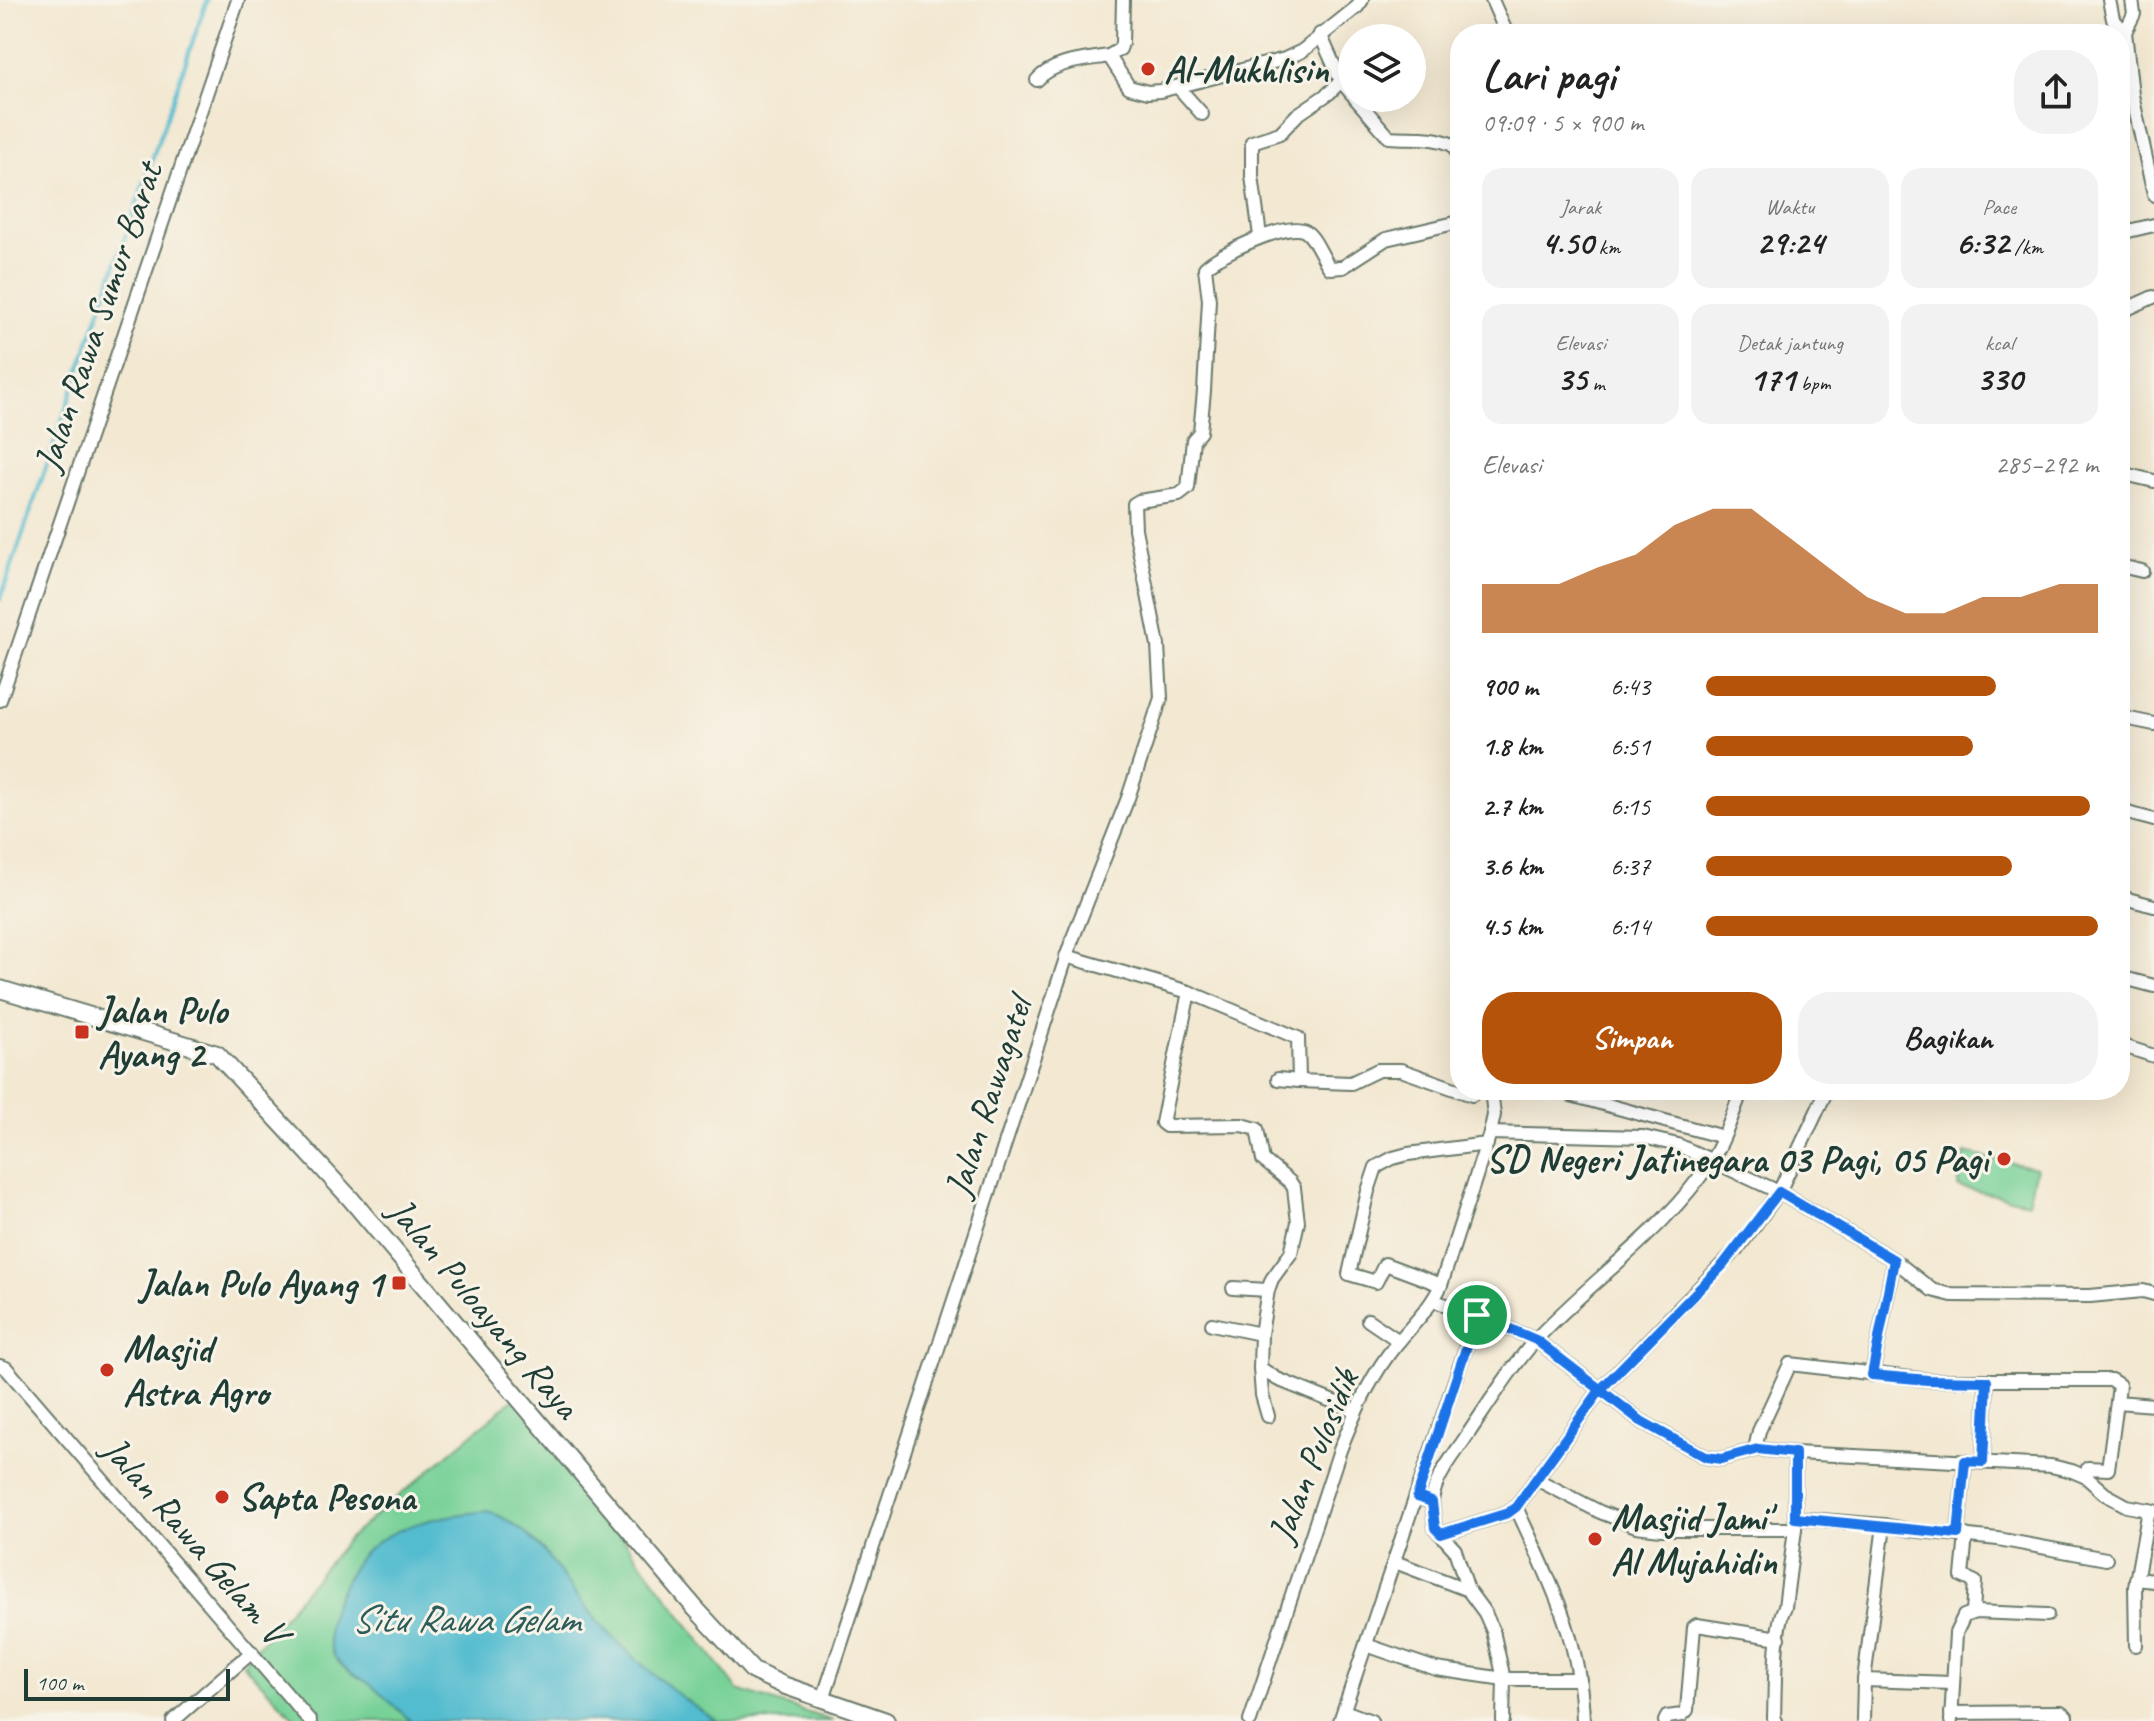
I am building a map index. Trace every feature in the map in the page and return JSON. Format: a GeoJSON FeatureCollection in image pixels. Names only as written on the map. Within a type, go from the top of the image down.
{"type":"FeatureCollection","features":[{"type":"Feature","properties":{"kind":"street","name":"Jalan Rawa Sumur Barat"},"geometry":{"type":"LineString","coordinates":[[0,700],[238,0]]}},
{"type":"Feature","properties":{"kind":"street"},"geometry":{"type":"LineString","coordinates":[[1037,80],[1061,65],[1109,56],[1120,49],[1123,0]]}},
{"type":"Feature","properties":{"kind":"street"},"geometry":{"type":"LineString","coordinates":[[1492,0],[1503,24]]}},
{"type":"Feature","properties":{"kind":"street"},"geometry":{"type":"LineString","coordinates":[[2109,0],[2113,19],[2118,24]]}},
{"type":"Feature","properties":{"kind":"street"},"geometry":{"type":"LineString","coordinates":[[2129,24],[2134,14],[2132,0]]}},
{"type":"Feature","properties":{"kind":"street"},"geometry":{"type":"LineString","coordinates":[[1109,56],[1132,89],[1148,92],[1178,87],[1285,59],[1302,51],[1357,2]]}},
{"type":"Feature","properties":{"kind":"street"},"geometry":{"type":"LineString","coordinates":[[1320,34],[1338,74]]}},
{"type":"Feature","properties":{"kind":"street"},"geometry":{"type":"LineString","coordinates":[[1338,84],[1297,115],[1280,133],[1252,142],[1252,176],[1260,236],[1300,229],[1308,233],[1327,265],[1335,268],[1343,267],[1386,239],[1450,224]]}},
{"type":"Feature","properties":{"kind":"street"},"geometry":{"type":"LineString","coordinates":[[1178,87],[1202,114]]}},
{"type":"Feature","properties":{"kind":"street"},"geometry":{"type":"LineString","coordinates":[[2130,111],[2154,195]]}},
{"type":"Feature","properties":{"kind":"street"},"geometry":{"type":"LineString","coordinates":[[1367,112],[1389,137],[1428,136],[1450,144]]}},
{"type":"Feature","properties":{"kind":"street"},"geometry":{"type":"LineString","coordinates":[[2130,231],[2154,225]]}},
{"type":"Feature","properties":{"kind":"street","name":"Jalan Rawagatel"},"geometry":{"type":"LineString","coordinates":[[823,1699],[1066,956],[1128,798],[1161,698],[1158,645],[1134,511],[1136,501],[1187,492],[1193,440],[1200,432],[1204,391],[1209,300],[1205,268],[1260,236]]}},
{"type":"Feature","properties":{"kind":"street"},"geometry":{"type":"LineString","coordinates":[[2130,307],[2153,297]]}},
{"type":"Feature","properties":{"kind":"street"},"geometry":{"type":"LineString","coordinates":[[2130,475],[2154,481]]}},
{"type":"Feature","properties":{"kind":"street"},"geometry":{"type":"LineString","coordinates":[[2130,568],[2142,571]]}},
{"type":"Feature","properties":{"kind":"street"},"geometry":{"type":"LineString","coordinates":[[2130,719],[2154,724]]}},
{"type":"Feature","properties":{"kind":"street"},"geometry":{"type":"LineString","coordinates":[[2130,814],[2154,820]]}},
{"type":"Feature","properties":{"kind":"street"},"geometry":{"type":"LineString","coordinates":[[2130,900],[2154,906]]}},
{"type":"Feature","properties":{"kind":"street"},"geometry":{"type":"LineString","coordinates":[[1066,956],[1189,992],[1298,1038],[1299,1081]]}},
{"type":"Feature","properties":{"kind":"street"},"geometry":{"type":"LineString","coordinates":[[2130,980],[2154,986]]}},
{"type":"Feature","properties":{"kind":"street","name":"Jalan Puloayang Raya"},"geometry":{"type":"LineString","coordinates":[[0,989],[217,1054],[350,1198],[753,1671],[886,1721]]}},
{"type":"Feature","properties":{"kind":"street"},"geometry":{"type":"LineString","coordinates":[[1189,992],[1162,1123],[1166,1126],[1242,1125],[1257,1129],[1263,1160],[1294,1188],[1298,1222],[1291,1253],[1272,1279],[1261,1334],[1262,1395],[1268,1416]]}},
{"type":"Feature","properties":{"kind":"street"},"geometry":{"type":"LineString","coordinates":[[2130,1048],[2154,1056]]}},
{"type":"Feature","properties":{"kind":"street"},"geometry":{"type":"LineString","coordinates":[[1278,1079],[1351,1083],[1378,1070],[1401,1070],[1450,1087]]}},
{"type":"Feature","properties":{"kind":"street","name":"Jalan Pulosidik"},"geometry":{"type":"LineString","coordinates":[[1250,1721],[1340,1450],[1356,1411],[1399,1341],[1434,1301],[1441,1285],[1489,1138],[1494,1115],[1492,1100]]}},
{"type":"Feature","properties":{"kind":"street"},"geometry":{"type":"LineString","coordinates":[[1589,1100],[1723,1137]]}},
{"type":"Feature","properties":{"kind":"street"},"geometry":{"type":"LineString","coordinates":[[1503,1721],[1504,1679],[1493,1631],[1485,1613],[1468,1590],[1455,1550],[1435,1528],[1433,1491],[1536,1340],[1640,1242],[1712,1159],[1738,1100]]}},
{"type":"Feature","properties":{"kind":"street"},"geometry":{"type":"LineString","coordinates":[[1441,1534],[1508,1513],[1516,1507],[1601,1389],[1723,1265],[1779,1192],[1822,1100]]}},
{"type":"Feature","properties":{"kind":"street"},"geometry":{"type":"LineString","coordinates":[[1441,1285],[1385,1264],[1376,1282],[1349,1274],[1376,1167],[1408,1154],[1489,1138],[1643,1137],[1678,1145],[1779,1192],[1894,1260],[1932,1290],[1952,1295],[2090,1296],[2143,1291],[2154,1294]]}},
{"type":"Feature","properties":{"kind":"street"},"geometry":{"type":"LineString","coordinates":[[1872,1375],[1894,1260]]}},
{"type":"Feature","properties":{"kind":"street"},"geometry":{"type":"LineString","coordinates":[[1233,1288],[1268,1290]]}},
{"type":"Feature","properties":{"kind":"street"},"geometry":{"type":"LineString","coordinates":[[1434,1301],[1536,1340],[1641,1421],[1706,1457],[1721,1459],[1755,1449],[2051,1466],[2086,1477],[2105,1494],[2127,1506],[2152,1511],[2136,1579],[2136,1645]]}},
{"type":"Feature","properties":{"kind":"street"},"geometry":{"type":"LineString","coordinates":[[1371,1721],[1342,1716],[1477,1315]]}},
{"type":"Feature","properties":{"kind":"street"},"geometry":{"type":"LineString","coordinates":[[1368,1320],[1399,1341]]}},
{"type":"Feature","properties":{"kind":"street"},"geometry":{"type":"LineString","coordinates":[[1212,1324],[1261,1334]]}},
{"type":"Feature","properties":{"kind":"street"},"geometry":{"type":"LineString","coordinates":[[1755,1449],[1759,1431],[1790,1364],[1928,1380],[2111,1380],[2119,1385],[2108,1469],[2088,1468],[2086,1477]]}},
{"type":"Feature","properties":{"kind":"street","name":"Jalan Rawa Gelam V"},"geometry":{"type":"LineString","coordinates":[[0,1366],[6,1368],[59,1427],[310,1721]]}},
{"type":"Feature","properties":{"kind":"street"},"geometry":{"type":"LineString","coordinates":[[1260,1368],[1277,1379],[1356,1411]]}},
{"type":"Feature","properties":{"kind":"street"},"geometry":{"type":"LineString","coordinates":[[1983,1462],[1987,1381]]}},
{"type":"Feature","properties":{"kind":"street"},"geometry":{"type":"LineString","coordinates":[[2117,1402],[2154,1405]]}},
{"type":"Feature","properties":{"kind":"street"},"geometry":{"type":"LineString","coordinates":[[1432,1449],[1454,1456]]}},
{"type":"Feature","properties":{"kind":"street"},"geometry":{"type":"LineString","coordinates":[[1776,1721],[1779,1638],[1795,1524],[1795,1453]]}},
{"type":"Feature","properties":{"kind":"street"},"geometry":{"type":"LineString","coordinates":[[1965,1461],[1962,1576],[1975,1582],[1973,1612]]}},
{"type":"Feature","properties":{"kind":"street"},"geometry":{"type":"LineString","coordinates":[[1536,1479],[1600,1512],[1636,1526],[1661,1529],[1795,1524],[1884,1525],[1962,1534],[2106,1559]]}},
{"type":"Feature","properties":{"kind":"street"},"geometry":{"type":"LineString","coordinates":[[1417,1497],[1432,1502]]}},
{"type":"Feature","properties":{"kind":"street"},"geometry":{"type":"LineString","coordinates":[[1516,1507],[1562,1605],[1580,1679],[1583,1721]]}},
{"type":"Feature","properties":{"kind":"street"},"geometry":{"type":"LineString","coordinates":[[1863,1721],[1864,1680],[1884,1525]]}},
{"type":"Feature","properties":{"kind":"street"},"geometry":{"type":"LineString","coordinates":[[1395,1562],[1468,1590]]}},
{"type":"Feature","properties":{"kind":"street"},"geometry":{"type":"LineString","coordinates":[[2136,1579],[2154,1581]]}},
{"type":"Feature","properties":{"kind":"street"},"geometry":{"type":"LineString","coordinates":[[2047,1615],[1973,1612],[1964,1616],[1956,1633],[1951,1717],[2061,1712],[2066,1716],[2066,1721]]}},
{"type":"Feature","properties":{"kind":"street"},"geometry":{"type":"LineString","coordinates":[[1665,1721],[1667,1717],[1682,1715],[1687,1710],[1694,1627],[1779,1638]]}},
{"type":"Feature","properties":{"kind":"street"},"geometry":{"type":"LineString","coordinates":[[1366,1645],[1436,1669],[1504,1679],[1580,1679]]}},
{"type":"Feature","properties":{"kind":"street"},"geometry":{"type":"LineString","coordinates":[[173,1721],[252,1652]]}},
{"type":"Feature","properties":{"kind":"street"},"geometry":{"type":"LineString","coordinates":[[1864,1680],[1952,1683]]}},
{"type":"Feature","properties":{"kind":"green space"},"geometry":{"type":"Polygon","coordinates":[[[1965,1153],[2036,1168],[2028,1202],[1958,1187],[1965,1153]]]}},
{"type":"Feature","properties":{"kind":"green space"},"geometry":{"type":"Polygon","coordinates":[[[516,1397],[738,1690],[833,1721],[297,1721],[243,1664],[349,1538],[516,1397]]]}},
{"type":"Feature","properties":{"kind":"water","name":"Situ Rawa Gelam"},"geometry":{"type":"Polygon","coordinates":[[[488,1511],[507,1520],[536,1543],[582,1603],[636,1659],[687,1701],[718,1721],[411,1721],[371,1685],[343,1667],[330,1646],[328,1624],[338,1595],[363,1554],[390,1535],[421,1522],[488,1511]]]}},
{"type":"Feature","properties":{"kind":"waterway"},"geometry":{"type":"LineString","coordinates":[[0,600],[207,0]]}},
{"type":"Feature","properties":{"kind":"place","name":"Al-Mukhlisin"},"geometry":{"type":"Point","coordinates":[1148,69]}},
{"type":"Feature","properties":{"kind":"place","name":"Jalan Pulo Ayang 2"},"geometry":{"type":"Point","coordinates":[82,1032]}},
{"type":"Feature","properties":{"kind":"place","name":"SD Negeri Jatinegara 03 Pagi, 05 Pagi"},"geometry":{"type":"Point","coordinates":[2004,1159]}},
{"type":"Feature","properties":{"kind":"place","name":"Jalan Pulo Ayang 1"},"geometry":{"type":"Point","coordinates":[399,1283]}},
{"type":"Feature","properties":{"kind":"place","name":"Masjid Astra Agro"},"geometry":{"type":"Point","coordinates":[107,1370]}},
{"type":"Feature","properties":{"kind":"place","name":"Sapta Pesona"},"geometry":{"type":"Point","coordinates":[222,1497]}},
{"type":"Feature","properties":{"kind":"place","name":"Masjid Jami' Al Mujahidin"},"geometry":{"type":"Point","coordinates":[1595,1539]}},
{"type":"Feature","properties":{"kind":"route"},"geometry":{"type":"LineString","coordinates":[[1477,1315],[1417,1497],[1432,1502],[1435,1528],[1441,1534],[1508,1513],[1516,1507],[1601,1389],[1723,1265],[1779,1192],[1894,1260],[1872,1375],[1987,1381],[1983,1462],[1965,1461],[1958,1534],[1795,1518],[1795,1453],[1758,1449],[1728,1458],[1706,1457],[1641,1421],[1601,1389],[1536,1340],[1477,1315]]}}]}
